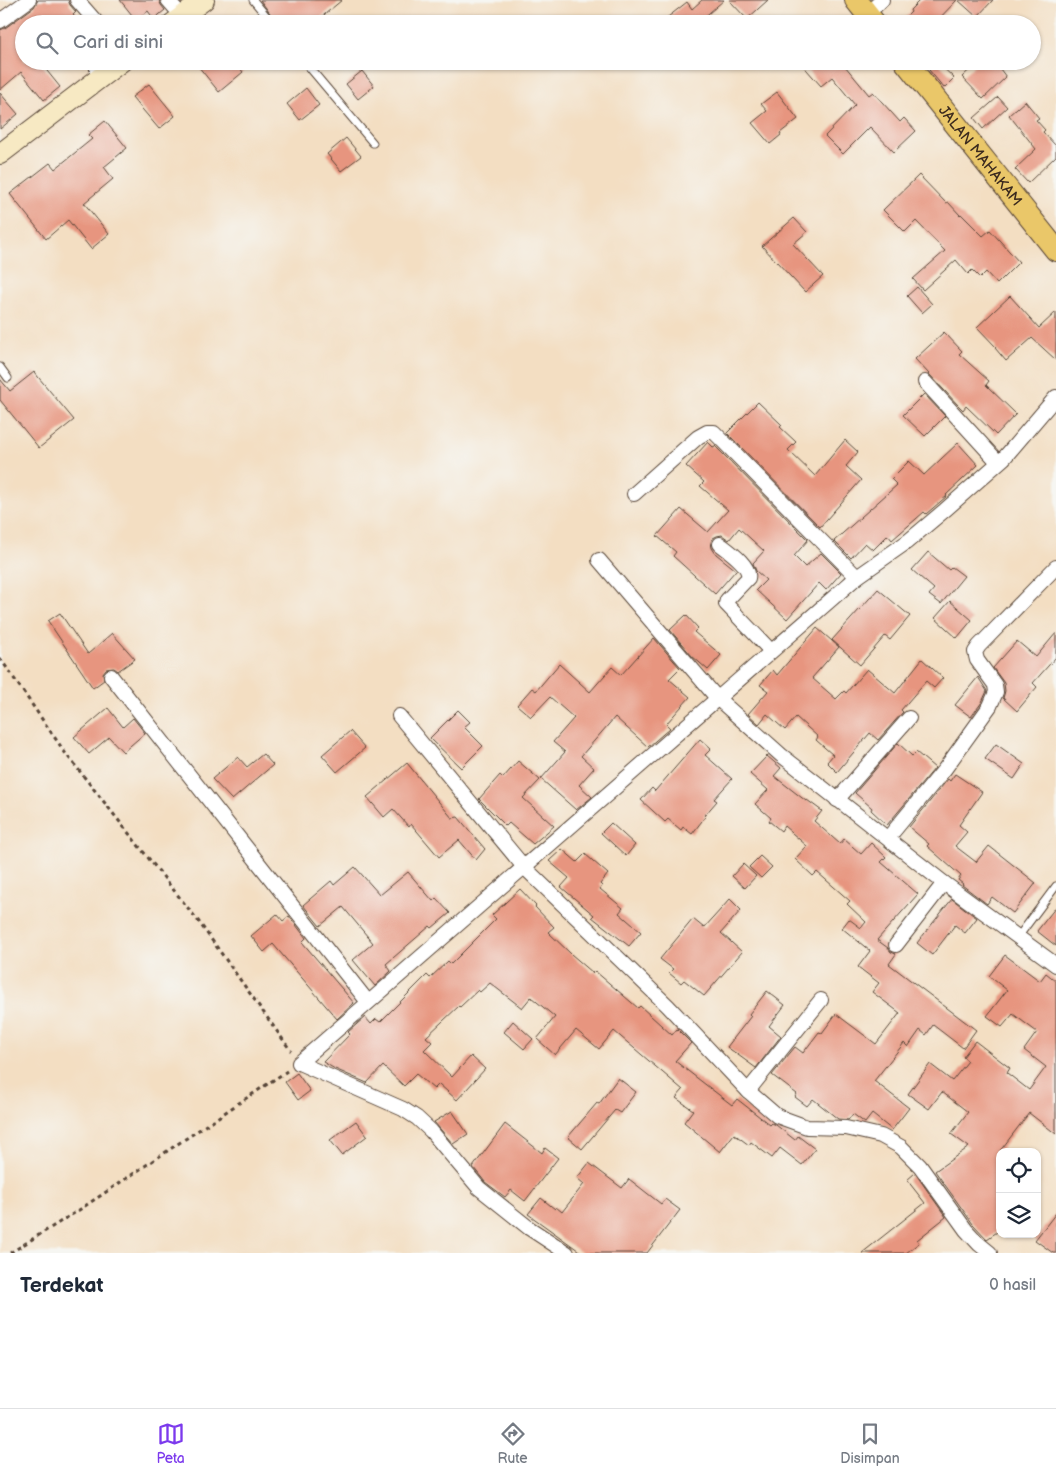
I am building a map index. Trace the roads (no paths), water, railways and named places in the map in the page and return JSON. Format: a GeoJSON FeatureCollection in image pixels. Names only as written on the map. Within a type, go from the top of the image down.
{"type":"FeatureCollection","features":[{"type":"Feature","properties":{"kind":"main road"},"geometry":{"type":"LineString","coordinates":[[184,15],[204,0]]}},
{"type":"Feature","properties":{"kind":"main road"},"geometry":{"type":"LineString","coordinates":[[0,154],[97,70]]}},
{"type":"Feature","properties":{"kind":"main road","name":"JALAN MAHAKAM"},"geometry":{"type":"LineString","coordinates":[[912,70],[1056,250]]}},
{"type":"Feature","properties":{"kind":"street"},"geometry":{"type":"LineString","coordinates":[[0,21],[29,0]]}},
{"type":"Feature","properties":{"kind":"street"},"geometry":{"type":"LineString","coordinates":[[77,0],[90,15]]}},
{"type":"Feature","properties":{"kind":"street"},"geometry":{"type":"LineString","coordinates":[[168,0],[175,15]]}},
{"type":"Feature","properties":{"kind":"street"},"geometry":{"type":"LineString","coordinates":[[925,382],[998,462]]}},
{"type":"Feature","properties":{"kind":"street"},"geometry":{"type":"LineString","coordinates":[[567,1253],[529,1228],[479,1188],[431,1131],[417,1118],[305,1057],[857,576],[907,542],[945,510],[998,462],[1056,397]]}},
{"type":"Feature","properties":{"kind":"street"},"geometry":{"type":"LineString","coordinates":[[634,494],[698,437],[707,432],[714,432],[857,576]]}},
{"type":"Feature","properties":{"kind":"street"},"geometry":{"type":"LineString","coordinates":[[720,544],[746,567],[749,573],[748,578],[727,600],[726,604],[771,651]]}},
{"type":"Feature","properties":{"kind":"street"},"geometry":{"type":"LineString","coordinates":[[599,560],[717,698],[781,755],[944,883],[1056,965]]}},
{"type":"Feature","properties":{"kind":"street"},"geometry":{"type":"LineString","coordinates":[[888,838],[944,770],[990,706],[996,692],[995,685],[977,660],[975,652],[1056,567]]}},
{"type":"Feature","properties":{"kind":"street"},"geometry":{"type":"LineString","coordinates":[[110,676],[368,1002]]}},
{"type":"Feature","properties":{"kind":"street"},"geometry":{"type":"LineString","coordinates":[[399,716],[524,867],[668,1006],[748,1091],[777,1116],[807,1127],[846,1128],[881,1136],[901,1148],[920,1166],[980,1250]]}},
{"type":"Feature","properties":{"kind":"street"},"geometry":{"type":"LineString","coordinates":[[837,800],[909,718]]}},
{"type":"Feature","properties":{"kind":"street"},"geometry":{"type":"LineString","coordinates":[[896,946],[944,883]]}},
{"type":"Feature","properties":{"kind":"street"},"geometry":{"type":"LineString","coordinates":[[748,1091],[821,1000]]}},
{"type":"Feature","properties":{"kind":"lane"},"geometry":{"type":"LineString","coordinates":[[252,0],[265,15]]}},
{"type":"Feature","properties":{"kind":"lane"},"geometry":{"type":"LineString","coordinates":[[312,70],[373,143]]}},
{"type":"Feature","properties":{"kind":"lane"},"geometry":{"type":"LineString","coordinates":[[0,367],[8,378]]}},
{"type":"Feature","properties":{"kind":"lane"},"geometry":{"type":"LineString","coordinates":[[1018,937],[1056,886]]}}]}
